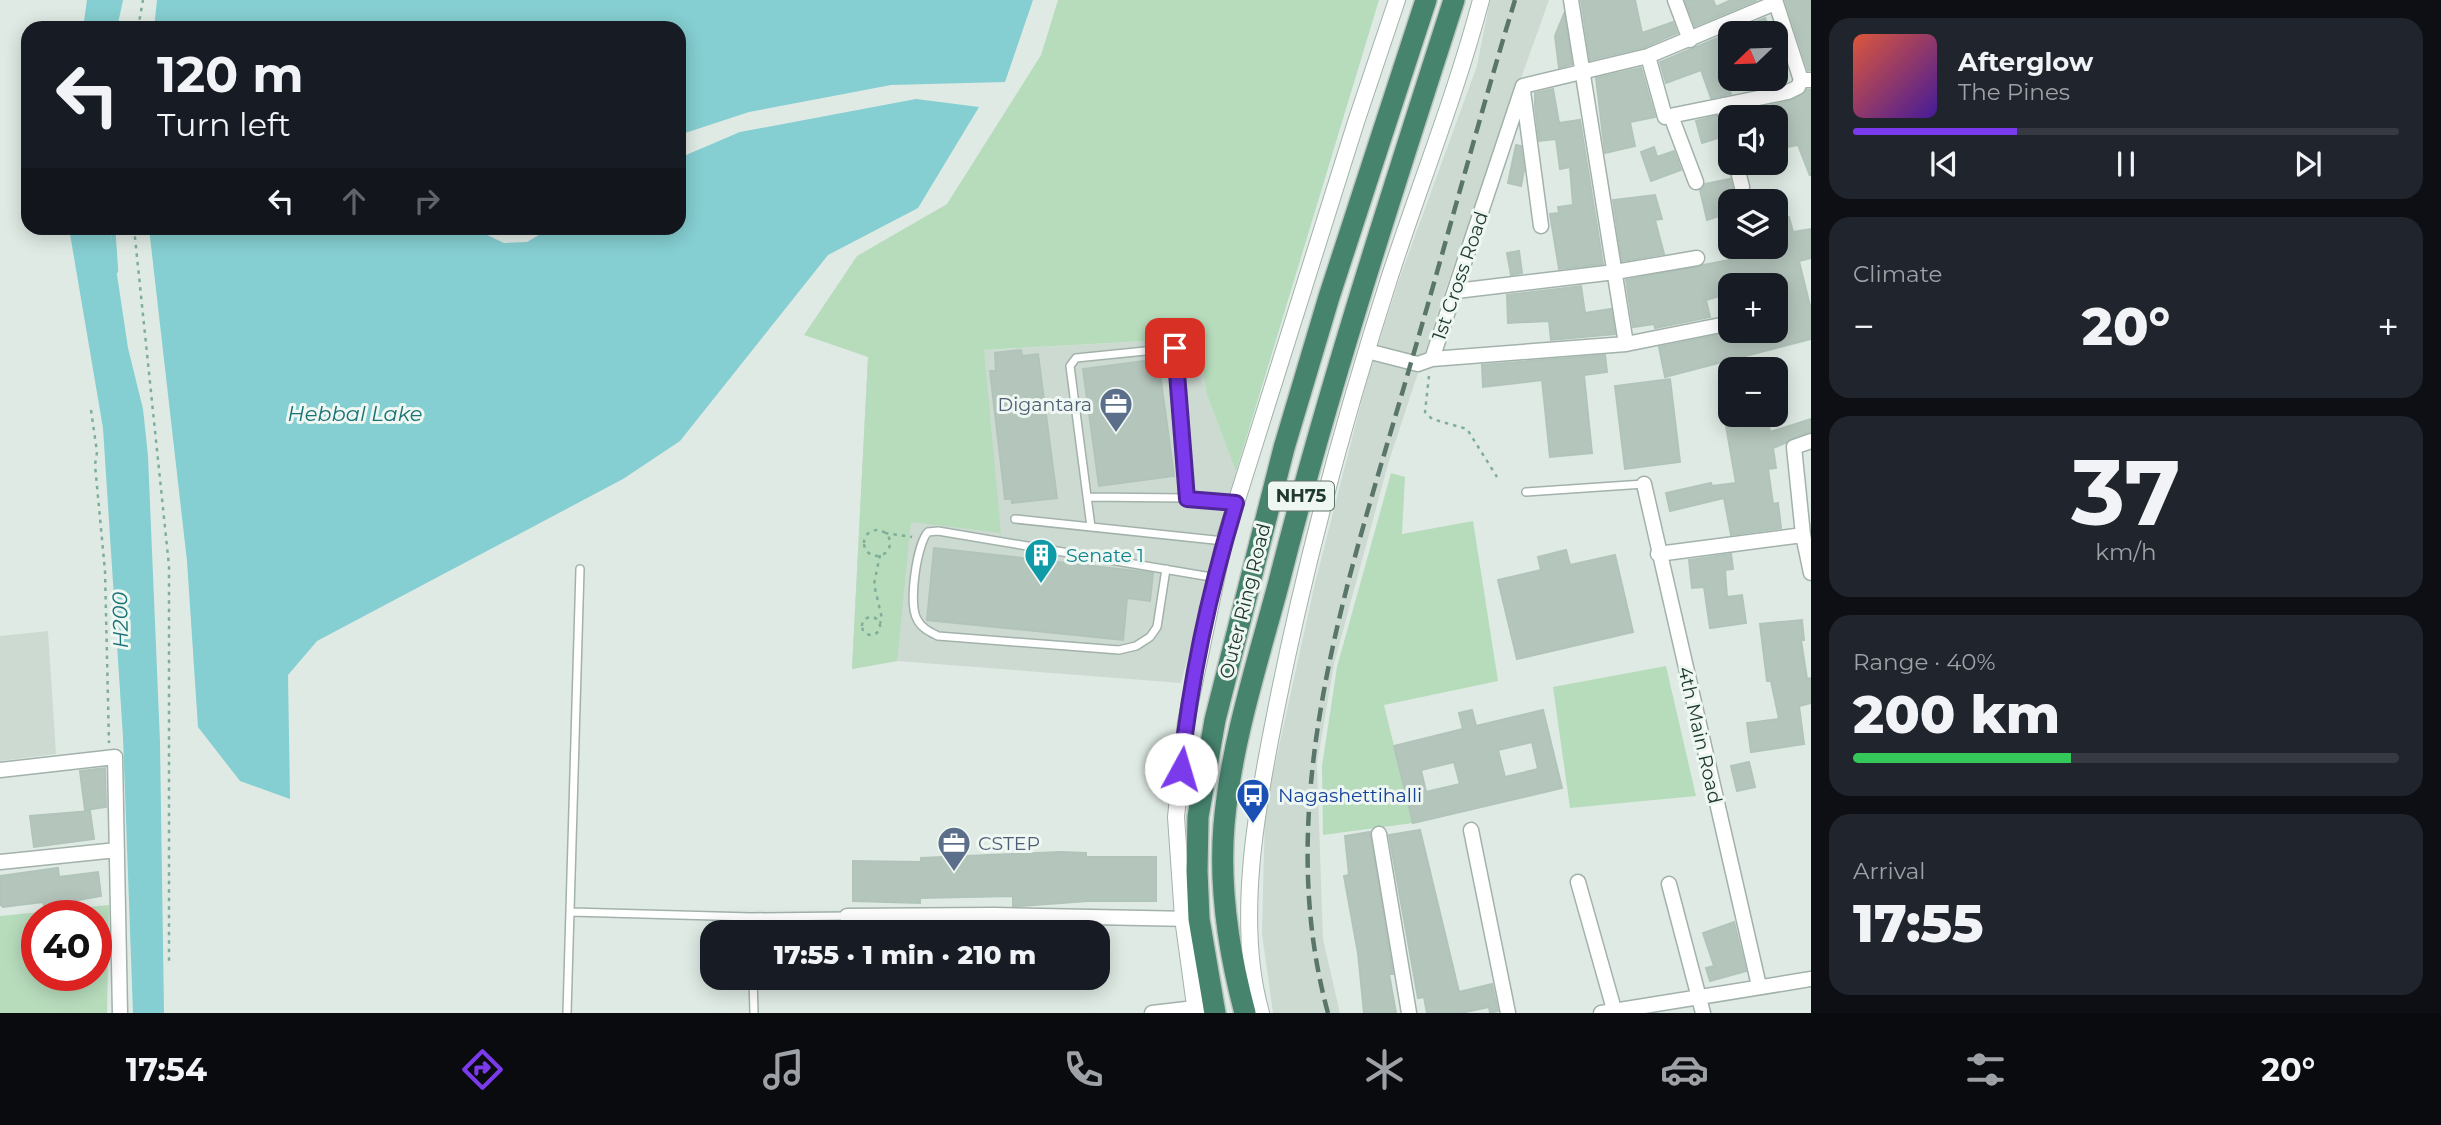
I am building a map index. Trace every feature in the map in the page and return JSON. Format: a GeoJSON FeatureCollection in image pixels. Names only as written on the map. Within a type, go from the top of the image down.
{"type":"FeatureCollection","features":[{"type":"Feature","properties":{"kind":"highway","name":"Outer Ring Road"},"geometry":{"type":"LineString","coordinates":[[1202,1011],[1191,919],[1198,817],[1215,720],[1297,405],[1426,0]]}},
{"type":"Feature","properties":{"kind":"highway","name":"Outer Ring Road"},"geometry":{"type":"LineString","coordinates":[[1251,1008],[1233,961],[1222,866],[1224,823],[1242,724],[1317,433],[1454,0]]}},
{"type":"Feature","properties":{"kind":"street"},"geometry":{"type":"LineString","coordinates":[[847,916],[994,915],[1191,919],[1176,817],[1186,722],[1224,541],[1397,0]]}},
{"type":"Feature","properties":{"kind":"street"},"geometry":{"type":"LineString","coordinates":[[1251,1008],[1251,861],[1263,775],[1286,662],[1367,351],[1481,0]]}},
{"type":"Feature","properties":{"kind":"street"},"geometry":{"type":"LineString","coordinates":[[1571,0],[1585,72],[1626,344]]}},
{"type":"Feature","properties":{"kind":"street"},"geometry":{"type":"LineString","coordinates":[[1675,0],[1690,40]]}},
{"type":"Feature","properties":{"kind":"street"},"geometry":{"type":"LineString","coordinates":[[1541,226],[1523,86],[1648,56],[1775,2],[1806,80],[1788,92],[1723,105]]}},
{"type":"Feature","properties":{"kind":"street"},"geometry":{"type":"LineString","coordinates":[[1648,56],[1665,117],[1718,106]]}},
{"type":"Feature","properties":{"kind":"street","name":"1st Cross Road"},"geometry":{"type":"LineString","coordinates":[[1523,86],[1432,359],[1626,344],[1718,326]]}},
{"type":"Feature","properties":{"kind":"street"},"geometry":{"type":"LineString","coordinates":[[1671,116],[1696,182]]}},
{"type":"Feature","properties":{"kind":"street"},"geometry":{"type":"LineString","coordinates":[[1740,175],[1742,187]]}},
{"type":"Feature","properties":{"kind":"street"},"geometry":{"type":"LineString","coordinates":[[1455,291],[1615,272],[1697,258]]}},
{"type":"Feature","properties":{"kind":"street"},"geometry":{"type":"LineString","coordinates":[[1367,351],[1418,364],[1432,359]]}},
{"type":"Feature","properties":{"kind":"street"},"geometry":{"type":"LineString","coordinates":[[1811,441],[1794,447],[1803,536],[1811,573]]}},
{"type":"Feature","properties":{"kind":"street","name":"4th Main Road"},"geometry":{"type":"LineString","coordinates":[[1644,484],[1759,986]]}},
{"type":"Feature","properties":{"kind":"street"},"geometry":{"type":"LineString","coordinates":[[1658,554],[1803,536]]}},
{"type":"Feature","properties":{"kind":"street"},"geometry":{"type":"LineString","coordinates":[[0,769],[115,757],[120,1013]]}},
{"type":"Feature","properties":{"kind":"street"},"geometry":{"type":"LineString","coordinates":[[1471,830],[1508,1013]]}},
{"type":"Feature","properties":{"kind":"street"},"geometry":{"type":"LineString","coordinates":[[1379,834],[1409,1013]]}},
{"type":"Feature","properties":{"kind":"street"},"geometry":{"type":"LineString","coordinates":[[0,862],[117,850]]}},
{"type":"Feature","properties":{"kind":"street"},"geometry":{"type":"LineString","coordinates":[[1578,882],[1610,1012],[1702,1006],[1759,986],[1811,979]]}},
{"type":"Feature","properties":{"kind":"street"},"geometry":{"type":"LineString","coordinates":[[1669,884],[1702,1006]]}},
{"type":"Feature","properties":{"kind":"street"},"geometry":{"type":"LineString","coordinates":[[1152,1013],[1202,1011]]}},
{"type":"Feature","properties":{"kind":"lane"},"geometry":{"type":"LineString","coordinates":[[1091,527],[1071,361],[1175,348],[1187,499]]}},
{"type":"Feature","properties":{"kind":"lane"},"geometry":{"type":"LineString","coordinates":[[1526,492],[1644,484]]}},
{"type":"Feature","properties":{"kind":"lane"},"geometry":{"type":"LineString","coordinates":[[1087,497],[1236,503]]}},
{"type":"Feature","properties":{"kind":"lane"},"geometry":{"type":"LineString","coordinates":[[1015,519],[1224,541]]}},
{"type":"Feature","properties":{"kind":"lane"},"geometry":{"type":"LineString","coordinates":[[1166,569],[1157,627],[1150,637],[1136,646],[1119,650],[938,636],[925,629],[916,618],[914,603],[923,537],[928,531],[938,531],[1166,569],[1216,578]]}},
{"type":"Feature","properties":{"kind":"lane"},"geometry":{"type":"LineString","coordinates":[[567,1013],[580,569]]}},
{"type":"Feature","properties":{"kind":"lane"},"geometry":{"type":"LineString","coordinates":[[571,912],[751,917],[847,916]]}},
{"type":"Feature","properties":{"kind":"lane"},"geometry":{"type":"LineString","coordinates":[[753,990],[754,1013]]}},
{"type":"Feature","properties":{"kind":"path"},"geometry":{"type":"LineString","coordinates":[[139,21],[143,0]]}},
{"type":"Feature","properties":{"kind":"path"},"geometry":{"type":"LineString","coordinates":[[135,235],[169,566],[169,963]]}},
{"type":"Feature","properties":{"kind":"path"},"geometry":{"type":"LineString","coordinates":[[1432,359],[1425,412],[1432,419],[1467,429],[1497,477]]}},
{"type":"Feature","properties":{"kind":"path"},"geometry":{"type":"LineString","coordinates":[[91,410],[97,452],[94,465],[105,571],[109,757]]}},
{"type":"Feature","properties":{"kind":"path"},"geometry":{"type":"LineString","coordinates":[[884,532],[890,544],[886,552],[880,555],[867,551],[864,541],[870,532],[884,532],[899,537],[923,537]]}},
{"type":"Feature","properties":{"kind":"path"},"geometry":{"type":"LineString","coordinates":[[880,555],[874,584],[882,619],[880,629],[874,635],[863,629],[863,622],[868,617],[876,618],[880,623]]}},
{"type":"Feature","properties":{"kind":"shaded area"},"geometry":{"type":"Polygon","coordinates":[[[1490,0],[1549,0],[1446,288],[1388,464],[1334,664],[1317,764],[1323,939],[1340,1013],[1273,1013],[1262,934],[1265,810],[1315,583],[1368,376],[1400,277],[1477,66],[1490,0]]]}},
{"type":"Feature","properties":{"kind":"shaded area"},"geometry":{"type":"Polygon","coordinates":[[[1197,338],[1207,395],[1236,472],[1181,683],[897,661],[852,669],[868,357],[1197,338]]]}},
{"type":"Feature","properties":{"kind":"shaded area"},"geometry":{"type":"Polygon","coordinates":[[[48,631],[56,754],[0,761],[0,636],[48,631]]]}},
{"type":"Feature","properties":{"kind":"green space"},"geometry":{"type":"Polygon","coordinates":[[[1058,0],[1379,0],[1236,472],[1207,395],[1197,338],[984,350],[1001,533],[911,522],[897,661],[852,669],[868,357],[804,335],[857,256],[947,204],[1041,55],[1058,0]]]}},
{"type":"Feature","properties":{"kind":"green space"},"geometry":{"type":"Polygon","coordinates":[[[1391,473],[1405,477],[1402,534],[1473,521],[1498,681],[1384,705],[1413,823],[1323,835],[1322,766],[1337,667],[1391,473]]]}},
{"type":"Feature","properties":{"kind":"green space"},"geometry":{"type":"Polygon","coordinates":[[[1666,666],[1696,796],[1570,808],[1553,687],[1666,666]]]}},
{"type":"Feature","properties":{"kind":"green space"},"geometry":{"type":"Polygon","coordinates":[[[21,914],[21,991],[107,991],[107,1013],[0,1013],[0,916],[21,914]]]}},
{"type":"Feature","properties":{"kind":"water"},"geometry":{"type":"Polygon","coordinates":[[[87,0],[123,0],[118,21],[84,21],[87,0]]]}},
{"type":"Feature","properties":{"kind":"water"},"geometry":{"type":"Polygon","coordinates":[[[157,0],[1033,0],[1005,82],[891,85],[749,112],[686,133],[686,21],[155,21],[157,0]]]}},
{"type":"Feature","properties":{"kind":"water","name":"Hebbal Lake"},"geometry":{"type":"Polygon","coordinates":[[[916,99],[979,107],[918,208],[828,255],[680,441],[623,479],[317,641],[288,675],[290,799],[240,781],[198,727],[187,561],[150,235],[487,235],[504,243],[527,242],[539,235],[686,235],[686,155],[740,132],[916,99]]]}},
{"type":"Feature","properties":{"kind":"water"},"geometry":{"type":"Polygon","coordinates":[[[70,235],[111,235],[128,348],[143,409],[148,456],[160,742],[164,1013],[133,1013],[123,737],[103,428],[70,235]]]}},
{"type":"Feature","properties":{"kind":"building"},"geometry":{"type":"Polygon","coordinates":[[[1581,0],[1635,0],[1642,33],[1673,22],[1677,33],[1645,47],[1590,60],[1581,0]]]}},
{"type":"Feature","properties":{"kind":"building"},"geometry":{"type":"Polygon","coordinates":[[[1685,0],[1713,0],[1716,7],[1731,0],[1757,0],[1695,26],[1685,0]]]}},
{"type":"Feature","properties":{"kind":"building"},"geometry":{"type":"Polygon","coordinates":[[[1785,0],[1811,0],[1811,70],[1808,70],[1785,0]]]}},
{"type":"Feature","properties":{"kind":"building"},"geometry":{"type":"Polygon","coordinates":[[[1564,14],[1572,64],[1559,68],[1555,36],[1564,14]]]}},
{"type":"Feature","properties":{"kind":"building"},"geometry":{"type":"Polygon","coordinates":[[[1718,38],[1718,91],[1730,91],[1731,94],[1711,98],[1701,70],[1666,83],[1660,62],[1718,38]]]}},
{"type":"Feature","properties":{"kind":"building"},"geometry":{"type":"Polygon","coordinates":[[[1641,68],[1655,117],[1630,122],[1635,146],[1605,153],[1596,78],[1641,68]]]}},
{"type":"Feature","properties":{"kind":"building"},"geometry":{"type":"Polygon","coordinates":[[[1553,89],[1559,123],[1580,120],[1603,264],[1559,269],[1550,214],[1559,213],[1558,207],[1573,205],[1570,167],[1560,169],[1556,139],[1539,141],[1535,106],[1535,93],[1553,89]]]}},
{"type":"Feature","properties":{"kind":"building"},"geometry":{"type":"Polygon","coordinates":[[[1811,90],[1810,176],[1798,145],[1788,147],[1788,105],[1772,105],[1790,101],[1811,90]]]}},
{"type":"Feature","properties":{"kind":"building"},"geometry":{"type":"Polygon","coordinates":[[[1716,116],[1718,138],[1702,143],[1696,121],[1716,116]]]}},
{"type":"Feature","properties":{"kind":"building"},"geometry":{"type":"Polygon","coordinates":[[[1516,145],[1521,146],[1524,170],[1521,186],[1508,183],[1516,145]]]}},
{"type":"Feature","properties":{"kind":"building"},"geometry":{"type":"Polygon","coordinates":[[[1654,147],[1657,157],[1674,151],[1681,170],[1651,181],[1641,152],[1654,147]]]}},
{"type":"Feature","properties":{"kind":"building"},"geometry":{"type":"Polygon","coordinates":[[[1730,179],[1733,189],[1718,189],[1718,216],[1707,220],[1700,190],[1705,184],[1730,179]]]}},
{"type":"Feature","properties":{"kind":"building"},"geometry":{"type":"Polygon","coordinates":[[[1655,195],[1662,219],[1655,220],[1664,254],[1622,261],[1613,200],[1655,195]]]}},
{"type":"Feature","properties":{"kind":"building"},"geometry":{"type":"Polygon","coordinates":[[[1788,217],[1793,232],[1811,229],[1811,258],[1799,261],[1811,310],[1811,339],[1742,357],[1718,357],[1718,363],[1665,377],[1659,347],[1718,335],[1718,343],[1788,343],[1788,273],[1718,273],[1718,296],[1706,300],[1710,317],[1655,328],[1654,324],[1633,327],[1626,280],[1729,260],[1788,259],[1788,217]]]}},
{"type":"Feature","properties":{"kind":"building"},"geometry":{"type":"Polygon","coordinates":[[[1519,251],[1522,273],[1511,275],[1507,253],[1519,251]]]}},
{"type":"Feature","properties":{"kind":"building"},"geometry":{"type":"Polygon","coordinates":[[[1581,286],[1585,313],[1611,309],[1615,334],[1551,340],[1549,321],[1508,323],[1507,295],[1581,286]]]}},
{"type":"Feature","properties":{"kind":"building"},"geometry":{"type":"Polygon","coordinates":[[[1021,350],[1022,356],[1038,354],[1057,498],[1012,503],[1012,499],[1005,499],[990,371],[996,371],[995,353],[1021,350]]]}},
{"type":"Feature","properties":{"kind":"building"},"geometry":{"type":"Polygon","coordinates":[[[1605,355],[1607,372],[1584,375],[1592,453],[1550,457],[1542,380],[1483,387],[1482,365],[1605,355]]]}},
{"type":"Feature","properties":{"kind":"building"},"geometry":{"type":"Polygon","coordinates":[[[1158,359],[1174,476],[1099,486],[1083,369],[1158,359]]]}},
{"type":"Feature","properties":{"kind":"building"},"geometry":{"type":"Polygon","coordinates":[[[1670,379],[1680,462],[1625,469],[1615,386],[1670,379]]]}},
{"type":"Feature","properties":{"kind":"building"},"geometry":{"type":"Polygon","coordinates":[[[1811,419],[1811,432],[1773,448],[1776,468],[1768,469],[1773,504],[1778,503],[1781,528],[1731,535],[1724,498],[1670,511],[1666,493],[1711,483],[1712,486],[1736,483],[1726,427],[1769,427],[1770,432],[1811,419]]]}},
{"type":"Feature","properties":{"kind":"building","name":"Senate 1"},"geometry":{"type":"Polygon","coordinates":[[[934,548],[1153,573],[1150,601],[1127,598],[1123,640],[927,620],[934,548]]]}},
{"type":"Feature","properties":{"kind":"building"},"geometry":{"type":"Polygon","coordinates":[[[1566,550],[1570,565],[1615,555],[1633,632],[1517,659],[1498,580],[1541,570],[1538,557],[1566,550]]]}},
{"type":"Feature","properties":{"kind":"building"},"geometry":{"type":"Polygon","coordinates":[[[1731,554],[1733,569],[1725,570],[1727,597],[1742,595],[1746,623],[1710,628],[1704,587],[1692,588],[1689,560],[1731,554]]]}},
{"type":"Feature","properties":{"kind":"building"},"geometry":{"type":"Polygon","coordinates":[[[1802,620],[1804,640],[1801,640],[1807,679],[1811,678],[1811,703],[1799,706],[1804,744],[1751,752],[1747,723],[1779,719],[1771,681],[1767,681],[1760,624],[1802,620]]]}},
{"type":"Feature","properties":{"kind":"building"},"geometry":{"type":"Polygon","coordinates":[[[1472,710],[1476,726],[1543,710],[1562,788],[1413,823],[1394,746],[1463,729],[1459,713],[1472,710]],[[1532,742],[1498,750],[1505,777],[1538,769],[1532,742]],[[1454,762],[1421,770],[1426,792],[1460,784],[1454,762]]]}},
{"type":"Feature","properties":{"kind":"building"},"geometry":{"type":"Polygon","coordinates":[[[1749,762],[1755,787],[1737,791],[1731,766],[1749,762]]]}},
{"type":"Feature","properties":{"kind":"building"},"geometry":{"type":"Polygon","coordinates":[[[105,768],[106,807],[85,810],[80,771],[105,768]]]}},
{"type":"Feature","properties":{"kind":"building"},"geometry":{"type":"Polygon","coordinates":[[[90,811],[94,839],[34,847],[30,816],[90,811]]]}},
{"type":"Feature","properties":{"kind":"building"},"geometry":{"type":"Polygon","coordinates":[[[1420,830],[1459,992],[1492,984],[1498,1011],[1490,1013],[1489,1007],[1461,1013],[1427,1013],[1424,997],[1418,998],[1389,835],[1420,830]]]}},
{"type":"Feature","properties":{"kind":"building"},"geometry":{"type":"Polygon","coordinates":[[[1370,832],[1393,974],[1389,974],[1396,1013],[1364,1013],[1358,953],[1344,876],[1349,875],[1345,836],[1370,832]]]}},
{"type":"Feature","properties":{"kind":"building"},"geometry":{"type":"Polygon","coordinates":[[[1086,853],[1086,857],[1156,857],[1156,901],[1088,901],[1013,906],[1013,896],[920,898],[920,903],[853,901],[853,861],[921,862],[921,858],[1086,853]]]}},
{"type":"Feature","properties":{"kind":"building"},"geometry":{"type":"Polygon","coordinates":[[[58,868],[59,877],[98,872],[101,896],[78,900],[21,900],[21,905],[3,907],[0,904],[0,876],[58,868]]]}},
{"type":"Feature","properties":{"kind":"building"},"geometry":{"type":"Polygon","coordinates":[[[1734,922],[1746,971],[1710,981],[1706,968],[1714,966],[1703,933],[1734,922]]]}},
{"type":"Feature","properties":{"kind":"waterway","name":"H200"},"geometry":{"type":"LineString","coordinates":[[113,235],[116,271]]}},
{"type":"Feature","properties":{"kind":"railway"},"geometry":{"type":"LineString","coordinates":[[1328,1013],[1312,932],[1308,850],[1312,768],[1325,686],[1364,524],[1515,0]]}},
{"type":"Feature","properties":{"kind":"place","name":"Digantara"},"geometry":{"type":"Point","coordinates":[1116,434]}},
{"type":"Feature","properties":{"kind":"place","name":"Senate 1"},"geometry":{"type":"Point","coordinates":[1041,585]}},
{"type":"Feature","properties":{"kind":"place","name":"Nagashettihalli"},"geometry":{"type":"Point","coordinates":[1253,825]}},
{"type":"Feature","properties":{"kind":"place","name":"CSTEP"},"geometry":{"type":"Point","coordinates":[954,873]}},
{"type":"Feature","properties":{"kind":"route"},"geometry":{"type":"LineString","coordinates":[[1175,348],[1187,499],[1236,503],[1224,541],[1186,722],[1181,769]]}}]}
